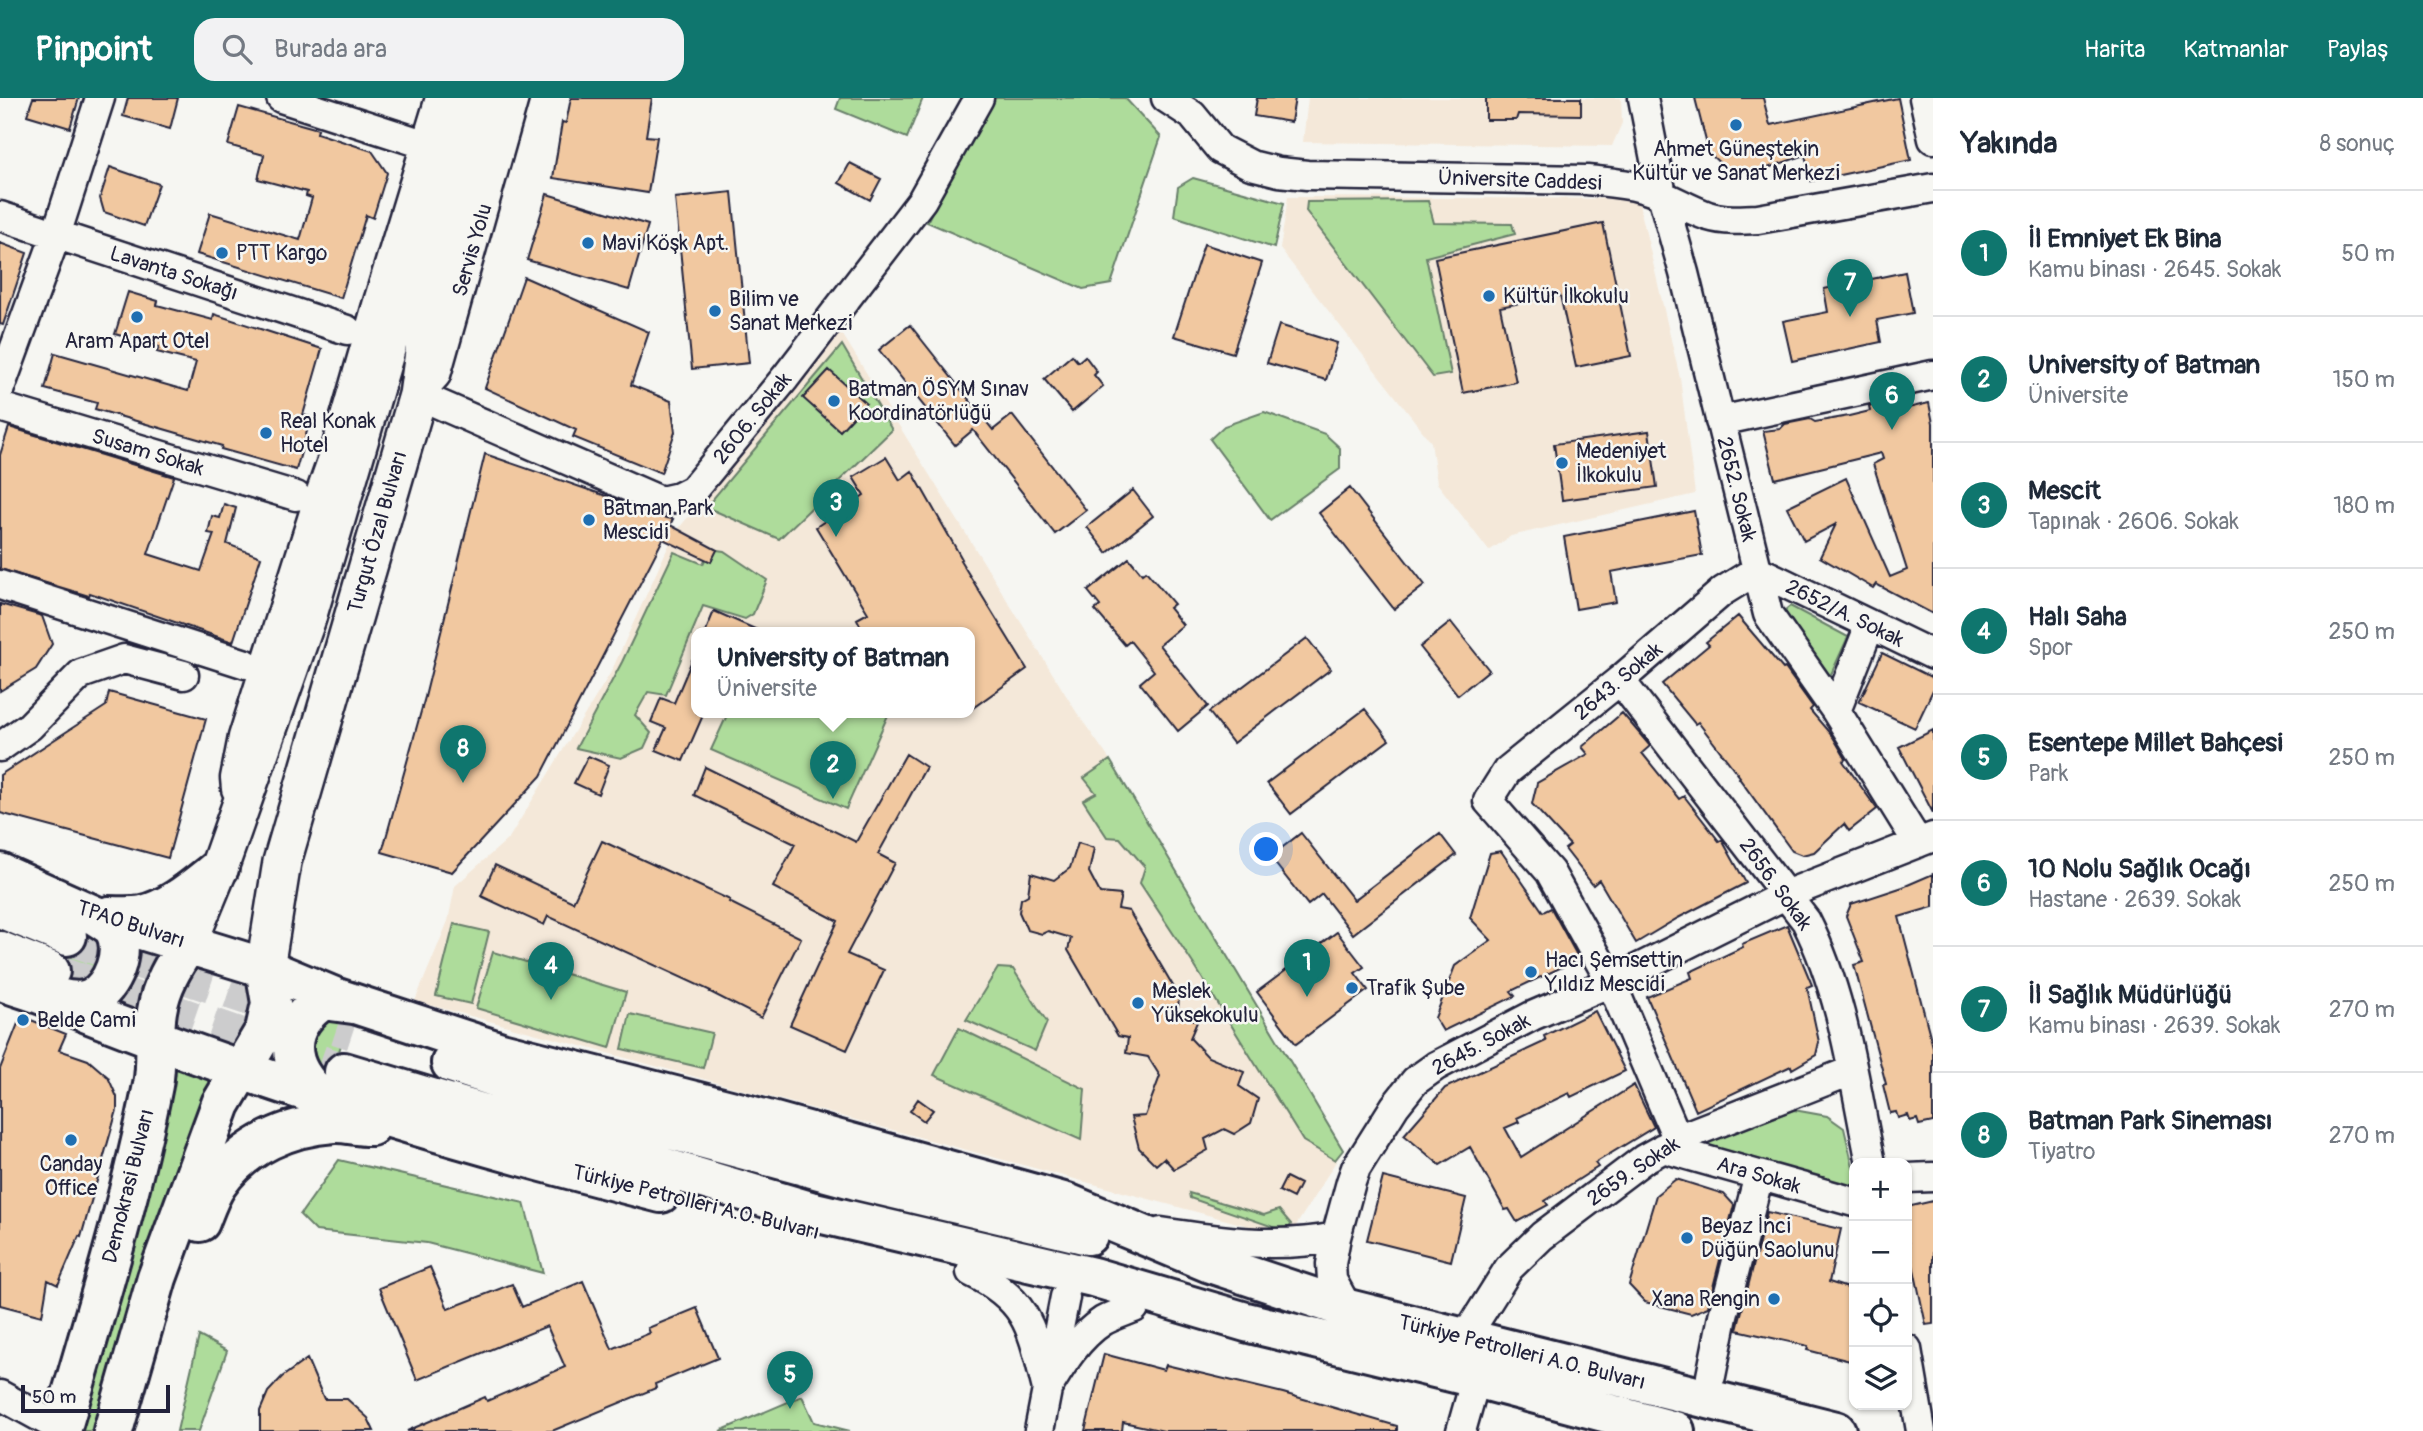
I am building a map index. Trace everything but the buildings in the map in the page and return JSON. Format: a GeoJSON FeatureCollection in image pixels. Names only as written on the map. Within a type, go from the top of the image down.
{"type":"FeatureCollection","features":[{"type":"Feature","properties":{"kind":"highway"},"geometry":{"type":"LineString","coordinates":[[82,926],[155,911],[219,868]]}},
{"type":"Feature","properties":{"kind":"highway","name":"TPAO Bulvarı"},"geometry":{"type":"LineString","coordinates":[[0,873],[82,926]]}},
{"type":"Feature","properties":{"kind":"highway","name":"TPAO Bulvarı"},"geometry":{"type":"LineString","coordinates":[[0,908],[82,926],[188,943],[265,968]]}},
{"type":"Feature","properties":{"kind":"highway"},"geometry":{"type":"LineString","coordinates":[[0,951],[74,1001],[89,999],[100,992],[110,979],[118,961],[118,941],[113,929],[82,926]]}},
{"type":"Feature","properties":{"kind":"highway","name":"Demokrasi Bulvarı"},"geometry":{"type":"LineString","coordinates":[[61,1430],[108,1271],[154,1083],[157,1011],[161,995],[166,980],[188,943]]}},
{"type":"Feature","properties":{"kind":"highway"},"geometry":{"type":"LineString","coordinates":[[114,1431],[157,1278],[221,1104],[257,1045],[269,1016],[271,992],[265,968]]}},
{"type":"Feature","properties":{"kind":"highway","name":"Türkiye Petrolleri A.O. Bulvarı"},"geometry":{"type":"LineString","coordinates":[[265,968],[306,985],[359,1019],[603,1112],[856,1180],[1210,1263]]}},
{"type":"Feature","properties":{"kind":"highway"},"geometry":{"type":"LineString","coordinates":[[0,980],[48,984],[156,1040]]}},
{"type":"Feature","properties":{"kind":"highway"},"geometry":{"type":"LineString","coordinates":[[332,1084],[298,1071],[293,1055],[293,1038],[299,1022],[309,1009],[323,1000],[359,1019]]}},
{"type":"Feature","properties":{"kind":"highway","name":"Türkiye Petrolleri A.O. Bulvarı"},"geometry":{"type":"LineString","coordinates":[[359,1019],[742,1113],[1067,1203],[1210,1263],[1348,1309],[1836,1431]]}},
{"type":"Feature","properties":{"kind":"highway","name":"Türkiye Petrolleri A.O. Bulvarı"},"geometry":{"type":"LineString","coordinates":[[156,1040],[240,1069],[332,1084],[810,1211],[1093,1278],[1246,1322],[1476,1378],[1675,1431]]}},
{"type":"Feature","properties":{"kind":"highway","name":"Türkiye Petrolleri A.O. Bulvarı"},"geometry":{"type":"LineString","coordinates":[[332,1084],[397,1119],[588,1175],[1090,1303],[1246,1322]]}},
{"type":"Feature","properties":{"kind":"highway"},"geometry":{"type":"LineString","coordinates":[[164,1259],[190,1245],[217,1183],[240,1159],[263,1143],[287,1130],[312,1125],[338,1122],[368,1126],[397,1119]]}},
{"type":"Feature","properties":{"kind":"main road","name":"Turgut Özal Bulvarı"},"geometry":{"type":"LineString","coordinates":[[188,943],[219,868],[307,618],[460,98]]}},
{"type":"Feature","properties":{"kind":"main road","name":"Turgut Özal Bulvarı"},"geometry":{"type":"LineString","coordinates":[[265,968],[276,894],[293,822],[418,395],[429,317],[495,98]]}},
{"type":"Feature","properties":{"kind":"main road"},"geometry":{"type":"LineString","coordinates":[[276,894],[288,949],[306,985]]}},
{"type":"Feature","properties":{"kind":"street"},"geometry":{"type":"LineString","coordinates":[[0,388],[56,234],[100,98]]}},
{"type":"Feature","properties":{"kind":"street"},"geometry":{"type":"LineString","coordinates":[[281,98],[427,145]]}},
{"type":"Feature","properties":{"kind":"street"},"geometry":{"type":"LineString","coordinates":[[238,816],[235,778],[243,737],[335,452],[440,98]]}},
{"type":"Feature","properties":{"kind":"street","name":"Servis Yolu"},"geometry":{"type":"LineString","coordinates":[[418,395],[436,374],[514,98]]}},
{"type":"Feature","properties":{"kind":"street","name":"2606. Sokak"},"geometry":{"type":"LineString","coordinates":[[418,395],[661,501],[693,490],[785,378],[922,200],[979,98]]}},
{"type":"Feature","properties":{"kind":"street","name":"Üniversite Caddesi"},"geometry":{"type":"LineString","coordinates":[[1166,98],[1195,106],[1220,149],[1251,164],[1279,172],[1307,175],[1587,180],[1640,187],[1710,216],[1734,221],[1933,188]]}},
{"type":"Feature","properties":{"kind":"street","name":"2652. Sokak"},"geometry":{"type":"LineString","coordinates":[[1643,98],[1662,195],[1684,273],[1768,614],[1926,840]]}},
{"type":"Feature","properties":{"kind":"street"},"geometry":{"type":"LineString","coordinates":[[1924,98],[1933,139]]}},
{"type":"Feature","properties":{"kind":"street","name":"Lavanta Sokağı"},"geometry":{"type":"LineString","coordinates":[[0,216],[347,330]]}},
{"type":"Feature","properties":{"kind":"street"},"geometry":{"type":"LineString","coordinates":[[1720,421],[1933,376]]}},
{"type":"Feature","properties":{"kind":"street","name":"Susam Sokak"},"geometry":{"type":"LineString","coordinates":[[0,407],[296,496]]}},
{"type":"Feature","properties":{"kind":"street","name":"2652/A. Sokak"},"geometry":{"type":"LineString","coordinates":[[1757,570],[1933,655]]}},
{"type":"Feature","properties":{"kind":"street","name":"2643. Sokak"},"geometry":{"type":"LineString","coordinates":[[1611,982],[1550,872],[1488,800],[1507,771],[1620,680],[1723,591],[1757,570]]}},
{"type":"Feature","properties":{"kind":"street"},"geometry":{"type":"LineString","coordinates":[[0,584],[246,664]]}},
{"type":"Feature","properties":{"kind":"street"},"geometry":{"type":"LineString","coordinates":[[1836,711],[1870,625]]}},
{"type":"Feature","properties":{"kind":"street"},"geometry":{"type":"LineString","coordinates":[[0,747],[30,726],[81,674],[124,659],[184,675]]}},
{"type":"Feature","properties":{"kind":"street","name":"2656. Sokak"},"geometry":{"type":"LineString","coordinates":[[1620,680],[1807,921],[1821,950],[1834,989],[1870,1158]]}},
{"type":"Feature","properties":{"kind":"street","name":"2645. Sokak"},"geometry":{"type":"LineString","coordinates":[[1348,1309],[1332,1280],[1331,1264],[1356,1168],[1395,1106],[1415,1081],[1436,1066],[1529,1018],[1611,982],[1785,895],[1926,840]]}},
{"type":"Feature","properties":{"kind":"street"},"geometry":{"type":"LineString","coordinates":[[1611,982],[1671,1144]]}},
{"type":"Feature","properties":{"kind":"street","name":"2659. Sokak"},"geometry":{"type":"LineString","coordinates":[[1465,1338],[1509,1268],[1542,1236],[1644,1159],[1671,1144],[1851,1071]]}},
{"type":"Feature","properties":{"kind":"street","name":"Ara Sokak"},"geometry":{"type":"LineString","coordinates":[[1671,1144],[1759,1175],[1849,1201]]}},
{"type":"Feature","properties":{"kind":"street"},"geometry":{"type":"LineString","coordinates":[[1711,1376],[1723,1316],[1759,1175]]}},
{"type":"Feature","properties":{"kind":"street"},"geometry":{"type":"LineString","coordinates":[[1912,1178],[1933,1177]]}},
{"type":"Feature","properties":{"kind":"street"},"geometry":{"type":"LineString","coordinates":[[1121,1226],[1214,1240],[1265,1243],[1285,1244],[1336,1237]]}},
{"type":"Feature","properties":{"kind":"street"},"geometry":{"type":"LineString","coordinates":[[971,1272],[991,1282],[1022,1310],[1033,1334],[1047,1389]]}},
{"type":"Feature","properties":{"kind":"street"},"geometry":{"type":"LineString","coordinates":[[1039,1431],[1065,1297]]}},
{"type":"Feature","properties":{"kind":"street"},"geometry":{"type":"LineString","coordinates":[[1047,1389],[1063,1362],[1082,1340],[1103,1321],[1134,1308]]}},
{"type":"Feature","properties":{"kind":"street"},"geometry":{"type":"LineString","coordinates":[[1461,1431],[1476,1378]]}},
{"type":"Feature","properties":{"kind":"street"},"geometry":{"type":"LineString","coordinates":[[1912,1378],[1921,1431]]}},
{"type":"Feature","properties":{"kind":"street"},"geometry":{"type":"LineString","coordinates":[[0,1395],[61,1430]]}},
{"type":"Feature","properties":{"kind":"shaded area"},"geometry":{"type":"Polygon","coordinates":[[[1308,98],[1621,98],[1622,123],[1612,146],[1303,142],[1308,98]]]}},
{"type":"Feature","properties":{"kind":"shaded area","name":"Kültür İlkokulu"},"geometry":{"type":"Polygon","coordinates":[[[1288,197],[1638,199],[1680,378],[1695,494],[1511,536],[1489,551],[1437,483],[1431,442],[1280,249],[1288,197]]]}},
{"type":"Feature","properties":{"kind":"shaded area"},"geometry":{"type":"Polygon","coordinates":[[[841,332],[1077,713],[1110,760],[1343,1150],[1289,1237],[415,1001],[448,921],[455,886],[509,838],[611,672],[674,534],[841,332]]]}},
{"type":"Feature","properties":{"kind":"green space"},"geometry":{"type":"Polygon","coordinates":[[[840,98],[923,98],[907,138],[836,109],[840,98]]]}},
{"type":"Feature","properties":{"kind":"green space"},"geometry":{"type":"Polygon","coordinates":[[[994,98],[1125,98],[1161,137],[1111,284],[1083,289],[927,222],[958,160],[994,98]]]}},
{"type":"Feature","properties":{"kind":"green space"},"geometry":{"type":"Polygon","coordinates":[[[1193,178],[1284,203],[1274,248],[1174,216],[1178,187],[1193,178]]]}},
{"type":"Feature","properties":{"kind":"green space"},"geometry":{"type":"Polygon","coordinates":[[[1428,201],[1434,223],[1512,224],[1515,234],[1426,257],[1451,374],[1433,377],[1306,211],[1307,202],[1428,201]]]}},
{"type":"Feature","properties":{"kind":"green space"},"geometry":{"type":"Polygon","coordinates":[[[842,345],[892,430],[779,539],[706,507],[842,345]]]}},
{"type":"Feature","properties":{"kind":"green space"},"geometry":{"type":"Polygon","coordinates":[[[1264,412],[1325,434],[1340,448],[1340,469],[1270,520],[1210,439],[1224,426],[1264,412]]]}},
{"type":"Feature","properties":{"kind":"green space"},"geometry":{"type":"Polygon","coordinates":[[[710,549],[724,551],[767,580],[753,614],[745,619],[703,606],[694,627],[691,627],[691,635],[666,695],[648,692],[635,715],[651,733],[644,748],[621,758],[576,748],[622,662],[674,552],[703,564],[710,549]]]}},
{"type":"Feature","properties":{"kind":"green space"},"geometry":{"type":"Polygon","coordinates":[[[1790,606],[1848,637],[1828,681],[1784,611],[1790,606]]]}},
{"type":"Feature","properties":{"kind":"green space"},"geometry":{"type":"Polygon","coordinates":[[[726,718],[887,718],[846,809],[711,750],[726,718]]]}},
{"type":"Feature","properties":{"kind":"green space"},"geometry":{"type":"Polygon","coordinates":[[[1110,760],[1343,1150],[1335,1160],[1303,1141],[1140,883],[1145,867],[1120,838],[1107,837],[1083,800],[1096,793],[1084,778],[1110,760]]]}},
{"type":"Feature","properties":{"kind":"green space"},"geometry":{"type":"Polygon","coordinates":[[[84,918],[104,944],[93,976],[79,984],[56,984],[84,918]]]}},
{"type":"Feature","properties":{"kind":"green space"},"geometry":{"type":"Polygon","coordinates":[[[454,924],[489,932],[471,1004],[436,996],[454,924]]]}},
{"type":"Feature","properties":{"kind":"green space"},"geometry":{"type":"Polygon","coordinates":[[[493,952],[626,992],[610,1048],[476,1008],[493,952]]]}},
{"type":"Feature","properties":{"kind":"green space"},"geometry":{"type":"Polygon","coordinates":[[[998,968],[1013,969],[1047,1022],[1035,1051],[966,1020],[998,968]]]}},
{"type":"Feature","properties":{"kind":"green space"},"geometry":{"type":"Polygon","coordinates":[[[352,1010],[330,1080],[309,1064],[314,1025],[352,1010]]]}},
{"type":"Feature","properties":{"kind":"green space"},"geometry":{"type":"Polygon","coordinates":[[[630,1014],[712,1033],[703,1068],[622,1049],[630,1014]]]}},
{"type":"Feature","properties":{"kind":"green space"},"geometry":{"type":"Polygon","coordinates":[[[959,1028],[1085,1089],[1081,1140],[934,1075],[959,1028]]]}},
{"type":"Feature","properties":{"kind":"green space"},"geometry":{"type":"Polygon","coordinates":[[[178,1065],[214,1075],[147,1260],[93,1431],[77,1431],[169,1075],[178,1065]]]}},
{"type":"Feature","properties":{"kind":"green space"},"geometry":{"type":"Polygon","coordinates":[[[1794,1110],[1827,1116],[1844,1128],[1851,1158],[1849,1191],[1698,1146],[1794,1110]]]}},
{"type":"Feature","properties":{"kind":"green space"},"geometry":{"type":"Polygon","coordinates":[[[339,1160],[524,1203],[543,1273],[427,1243],[316,1231],[300,1215],[339,1160]]]}},
{"type":"Feature","properties":{"kind":"green space"},"geometry":{"type":"Polygon","coordinates":[[[1189,1193],[1264,1215],[1279,1210],[1291,1224],[1288,1232],[1190,1198],[1189,1193]]]}},
{"type":"Feature","properties":{"kind":"green space"},"geometry":{"type":"Polygon","coordinates":[[[199,1336],[227,1351],[199,1431],[177,1431],[199,1336]]]}},
{"type":"Feature","properties":{"kind":"green space"},"geometry":{"type":"Polygon","coordinates":[[[802,1396],[814,1422],[850,1431],[720,1431],[802,1396]]]}},
{"type":"Feature","properties":{"kind":"tunnel"},"geometry":{"type":"LineString","coordinates":[[67,936],[353,1031]]}},
{"type":"Feature","properties":{"kind":"tunnel"},"geometry":{"type":"LineString","coordinates":[[50,971],[344,1072]]}},
{"type":"Feature","properties":{"kind":"place","name":"Ahmet Güneştekin Kültür ve Sanat Merkezi"},"geometry":{"type":"Point","coordinates":[1736,125]}},
{"type":"Feature","properties":{"kind":"place","name":"Mavi Köşk Apt."},"geometry":{"type":"Point","coordinates":[588,243]}},
{"type":"Feature","properties":{"kind":"place","name":"PTT Kargo"},"geometry":{"type":"Point","coordinates":[222,253]}},
{"type":"Feature","properties":{"kind":"place","name":"Kültür İlkokulu"},"geometry":{"type":"Point","coordinates":[1489,296]}},
{"type":"Feature","properties":{"kind":"place","name":"Bilim ve Sanat Merkezi"},"geometry":{"type":"Point","coordinates":[715,311]}},
{"type":"Feature","properties":{"kind":"place","name":"Aram Apart Otel"},"geometry":{"type":"Point","coordinates":[137,317]}},
{"type":"Feature","properties":{"kind":"place","name":"İl Sağlık Müdürlüğü"},"geometry":{"type":"Point","coordinates":[1850,317]}},
{"type":"Feature","properties":{"kind":"place","name":"Batman ÖSYM Sınav Koordinatörlüğü"},"geometry":{"type":"Point","coordinates":[834,401]}},
{"type":"Feature","properties":{"kind":"place","name":"10 Nolu Sağlık Ocağı"},"geometry":{"type":"Point","coordinates":[1892,430]}},
{"type":"Feature","properties":{"kind":"place","name":"Real Konak Hotel"},"geometry":{"type":"Point","coordinates":[266,433]}},
{"type":"Feature","properties":{"kind":"place","name":"Medeniyet İlkokulu"},"geometry":{"type":"Point","coordinates":[1562,463]}},
{"type":"Feature","properties":{"kind":"place","name":"Batman Park Mescidi"},"geometry":{"type":"Point","coordinates":[589,520]}},
{"type":"Feature","properties":{"kind":"place","name":"Mescit"},"geometry":{"type":"Point","coordinates":[836,537]}},
{"type":"Feature","properties":{"kind":"place","name":"Batman Park Sineması"},"geometry":{"type":"Point","coordinates":[463,783]}},
{"type":"Feature","properties":{"kind":"place","name":"University of Batman"},"geometry":{"type":"Point","coordinates":[833,799]}},
{"type":"Feature","properties":{"kind":"place","name":"Hacı Şemsettin Yıldız Mescidi"},"geometry":{"type":"Point","coordinates":[1531,972]}},
{"type":"Feature","properties":{"kind":"place","name":"Trafik Şube"},"geometry":{"type":"Point","coordinates":[1352,988]}},
{"type":"Feature","properties":{"kind":"place","name":"İl Emniyet Ek Bina"},"geometry":{"type":"Point","coordinates":[1307,997]}},
{"type":"Feature","properties":{"kind":"place","name":"Halı Saha"},"geometry":{"type":"Point","coordinates":[551,1000]}},
{"type":"Feature","properties":{"kind":"place","name":"Meslek Yüksekokulu"},"geometry":{"type":"Point","coordinates":[1138,1003]}},
{"type":"Feature","properties":{"kind":"place","name":"Belde Cami"},"geometry":{"type":"Point","coordinates":[23,1020]}},
{"type":"Feature","properties":{"kind":"place","name":"Canday Office"},"geometry":{"type":"Point","coordinates":[71,1140]}},
{"type":"Feature","properties":{"kind":"place","name":"Beyaz İnci Düğün Saolunu"},"geometry":{"type":"Point","coordinates":[1687,1238]}},
{"type":"Feature","properties":{"kind":"place","name":"Xana Rengin"},"geometry":{"type":"Point","coordinates":[1774,1299]}},
{"type":"Feature","properties":{"kind":"place","name":"Esentepe Millet Bahçesi"},"geometry":{"type":"Point","coordinates":[790,1409]}}]}
